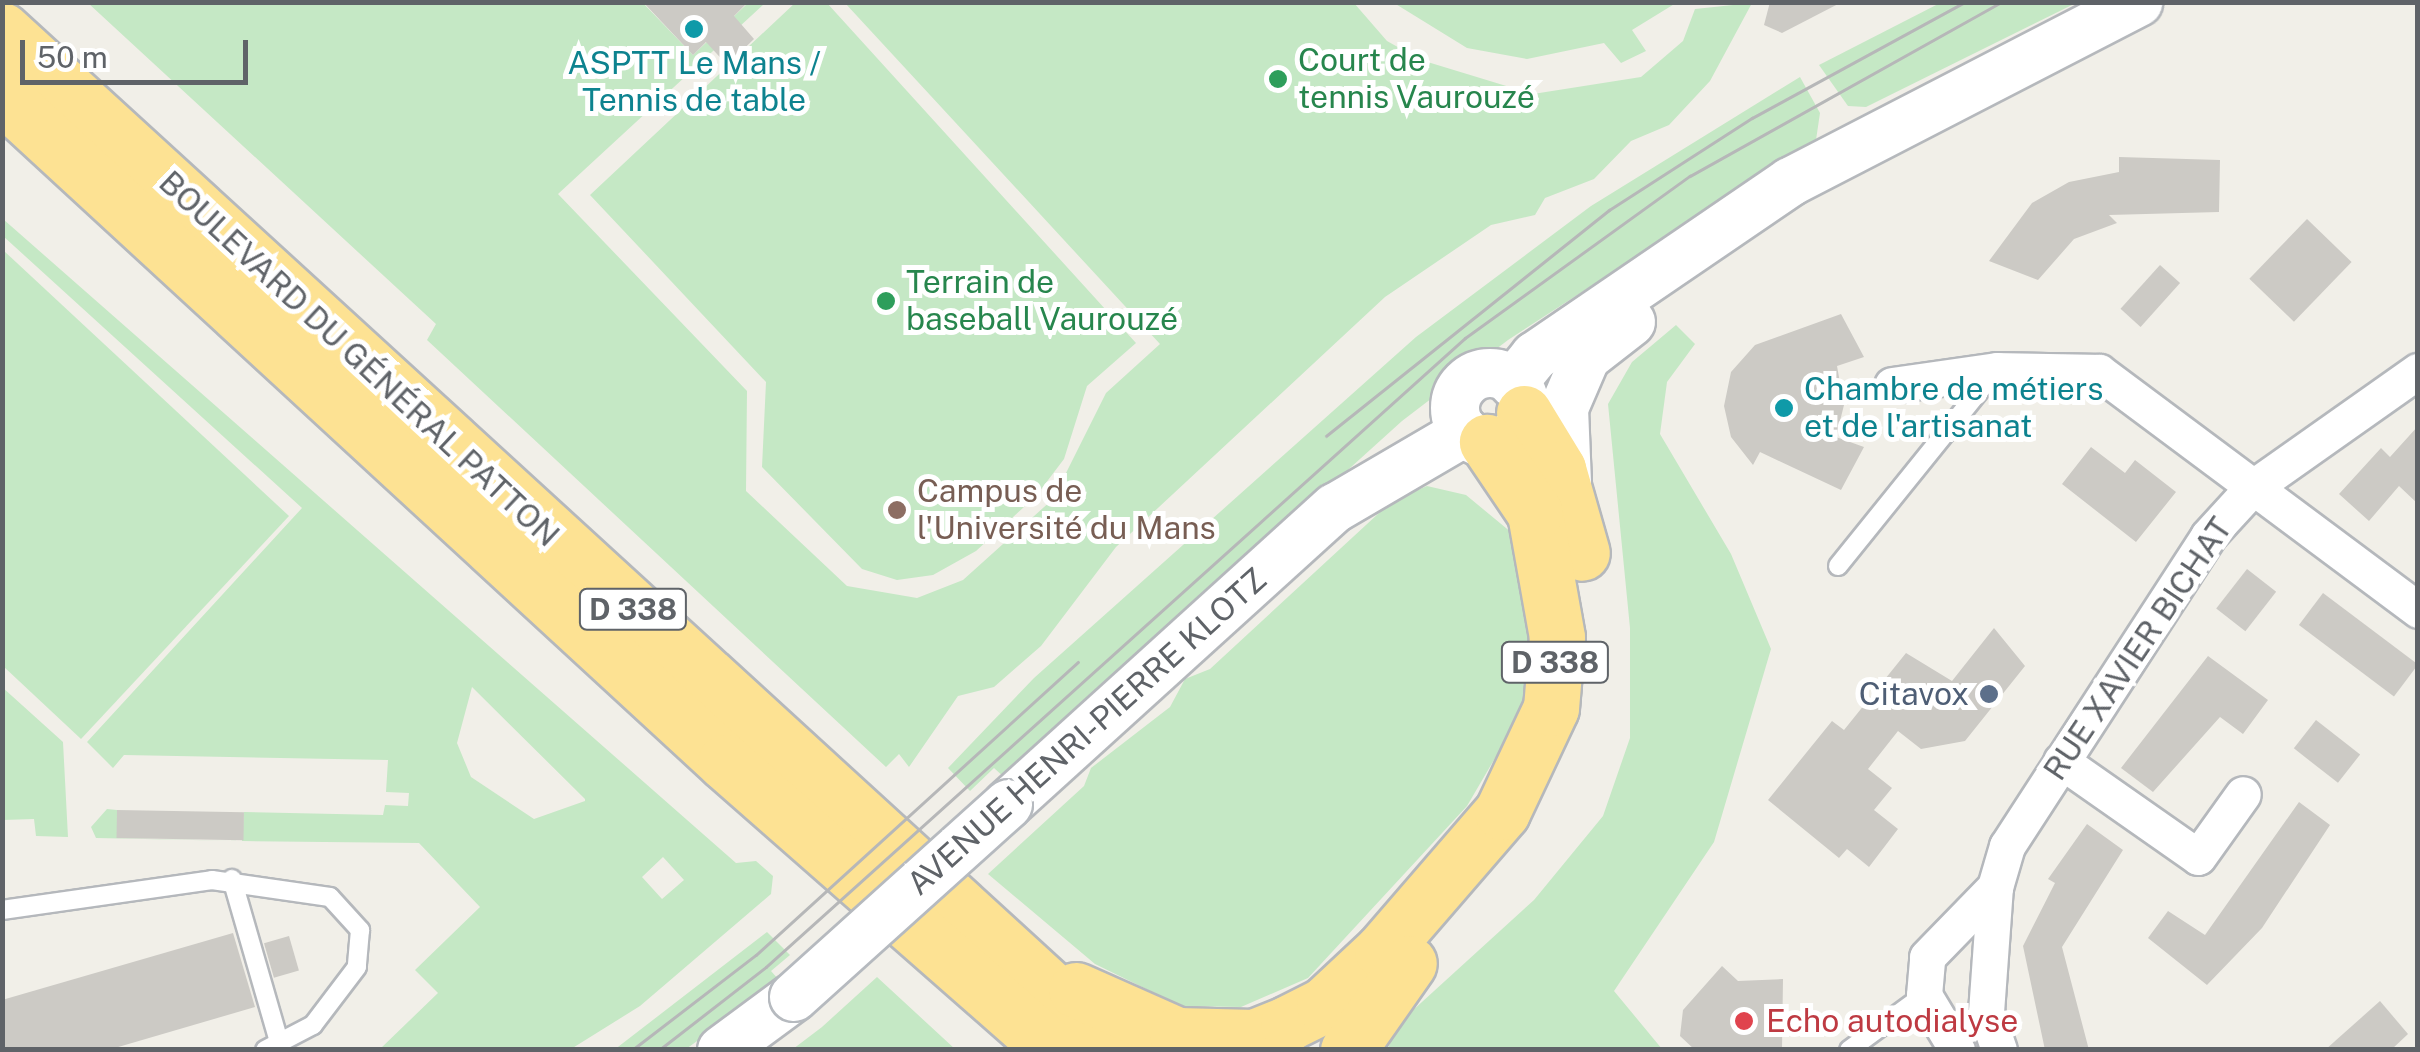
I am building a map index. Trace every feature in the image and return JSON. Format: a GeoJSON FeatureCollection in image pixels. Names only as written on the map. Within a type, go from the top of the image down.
{"type":"FeatureCollection","features":[{"type":"Feature","properties":{"kind":"highway","name":"BOULEVARD DU GÉNÉRAL PATTON"},"geometry":{"type":"LineString","coordinates":[[2,30],[1117,1050]]}},
{"type":"Feature","properties":{"kind":"highway","name":"BOULEVARD DU GÉNÉRAL PATTON"},"geometry":{"type":"LineString","coordinates":[[2,96],[725,762],[1054,1050]]}},
{"type":"Feature","properties":{"kind":"highway","name":"D 338"},"geometry":{"type":"LineString","coordinates":[[1020,965],[1177,1034],[1254,1036],[1324,1005],[1455,871],[1536,754],[1557,637],[1536,512],[1497,418]]}},
{"type":"Feature","properties":{"kind":"highway"},"geometry":{"type":"LineString","coordinates":[[1497,418],[1569,501]]}},
{"type":"Feature","properties":{"kind":"highway","name":"D 338"},"geometry":{"type":"LineString","coordinates":[[1348,1050],[1370,1009],[1525,835],[1571,764],[1590,650],[1569,501]]}},
{"type":"Feature","properties":{"kind":"highway","name":"D 338"},"geometry":{"type":"LineString","coordinates":[[725,762],[766,825],[1003,1050]]}},
{"type":"Feature","properties":{"kind":"street","name":"AVENUE HENRI-PIERRE KLOTZ"},"geometry":{"type":"LineString","coordinates":[[722,1050],[794,996],[1335,508],[1497,418],[1536,356],[1744,211],[2138,2]]}},
{"type":"Feature","properties":{"kind":"street"},"geometry":{"type":"LineString","coordinates":[[1569,501],[1561,420],[1586,358],[1744,211]]}},
{"type":"Feature","properties":{"kind":"street"},"geometry":{"type":"LineString","coordinates":[[1892,385],[1997,370],[2099,372],[2418,610]]}},
{"type":"Feature","properties":{"kind":"street","name":"RUE XAVIER BICHAT"},"geometry":{"type":"LineString","coordinates":[[1999,1050],[1986,1012],[1995,888],[2007,846],[2208,536],[2252,488],[2418,371]]}},
{"type":"Feature","properties":{"kind":"street"},"geometry":{"type":"LineString","coordinates":[[2062,761],[2198,857],[2243,794]]}},
{"type":"Feature","properties":{"kind":"street","name":"RUE XAVIER BICHAT"},"geometry":{"type":"LineString","coordinates":[[1924,995],[1927,957],[1995,888]]}},
{"type":"Feature","properties":{"kind":"street"},"geometry":{"type":"LineString","coordinates":[[1924,995],[1957,1050]]}},
{"type":"Feature","properties":{"kind":"lane"},"geometry":{"type":"LineString","coordinates":[[1838,566],[1997,370]]}},
{"type":"Feature","properties":{"kind":"lane"},"geometry":{"type":"LineString","coordinates":[[2,910],[232,880],[308,888],[344,906],[360,930],[361,956],[344,988],[313,1025],[272,1047],[232,880]]}},
{"type":"Feature","properties":{"kind":"lane"},"geometry":{"type":"LineString","coordinates":[[1849,1050],[1924,995]]}},
{"type":"Feature","properties":{"kind":"green space"},"geometry":{"type":"Polygon","coordinates":[[[1942,2],[2076,3],[1866,107],[1848,106],[1819,65],[1942,2]]]}},
{"type":"Feature","properties":{"kind":"green space"},"geometry":{"type":"Polygon","coordinates":[[[88,3],[643,3],[693,55],[748,3],[765,3],[558,194],[747,391],[746,491],[847,586],[917,598],[963,580],[1053,499],[1106,393],[1160,344],[845,3],[1354,3],[1387,41],[1421,60],[1533,94],[1641,77],[1683,41],[1695,9],[1752,3],[1710,81],[1669,125],[1631,141],[1594,179],[1545,198],[1535,215],[1491,225],[1385,297],[1116,547],[1041,646],[994,687],[958,696],[909,767],[899,754],[886,767],[427,340],[436,324],[88,3]]]}},
{"type":"Feature","properties":{"kind":"green space"},"geometry":{"type":"Polygon","coordinates":[[[795,3],[827,3],[1136,343],[1087,386],[1064,459],[1036,496],[976,551],[933,575],[897,580],[862,569],[762,467],[766,382],[590,195],[795,3]]]}},
{"type":"Feature","properties":{"kind":"green space"},"geometry":{"type":"Polygon","coordinates":[[[1394,3],[1676,3],[1632,30],[1646,51],[1621,63],[1604,43],[1527,59],[1467,48],[1394,3]]]}},
{"type":"Feature","properties":{"kind":"green space"},"geometry":{"type":"Polygon","coordinates":[[[1800,77],[1820,113],[1816,140],[1508,340],[1402,421],[1006,779],[994,768],[970,791],[948,768],[1034,678],[1416,337],[1591,206],[1800,77]]]}},
{"type":"Feature","properties":{"kind":"green space"},"geometry":{"type":"Polygon","coordinates":[[[3,219],[736,863],[756,861],[773,876],[771,894],[640,1006],[571,1049],[380,1049],[438,993],[415,970],[480,907],[419,843],[242,841],[244,812],[383,815],[385,805],[408,806],[409,793],[386,792],[388,760],[124,755],[113,768],[87,742],[302,508],[3,236],[3,219]],[[472,687],[457,743],[471,777],[534,819],[585,801],[585,799],[472,687]],[[663,857],[642,877],[662,899],[684,880],[663,857]]]}},
{"type":"Feature","properties":{"kind":"green space"},"geometry":{"type":"Polygon","coordinates":[[[3,250],[289,516],[81,739],[3,666],[3,250]]]}},
{"type":"Feature","properties":{"kind":"green space"},"geometry":{"type":"Polygon","coordinates":[[[1676,325],[1695,344],[1667,382],[1660,434],[1731,554],[1771,649],[1714,842],[1614,991],[1662,1049],[1387,1050],[1400,1022],[1534,900],[1603,816],[1630,738],[1630,628],[1608,404],[1632,362],[1676,325]]]}},
{"type":"Feature","properties":{"kind":"green space"},"geometry":{"type":"Polygon","coordinates":[[[1427,486],[1466,495],[1512,533],[1530,632],[1526,705],[1467,806],[1308,978],[1241,1007],[1181,1006],[1095,964],[988,874],[1084,786],[1091,768],[1170,707],[1185,679],[1210,669],[1392,501],[1427,486]]]}},
{"type":"Feature","properties":{"kind":"green space"},"geometry":{"type":"Polygon","coordinates":[[[2,687],[63,742],[68,837],[36,836],[34,819],[3,820],[2,687]]]}},
{"type":"Feature","properties":{"kind":"green space"},"geometry":{"type":"Polygon","coordinates":[[[107,809],[117,810],[117,838],[237,841],[96,838],[91,827],[107,809]]]}},
{"type":"Feature","properties":{"kind":"green space"},"geometry":{"type":"Polygon","coordinates":[[[767,932],[790,955],[771,971],[779,980],[749,1004],[686,1049],[614,1050],[767,932]]]}},
{"type":"Feature","properties":{"kind":"green space"},"geometry":{"type":"Polygon","coordinates":[[[877,977],[955,1049],[793,1049],[822,1027],[877,977]]]}},
{"type":"Feature","properties":{"kind":"building","name":"ASPTT Le Mans / Tennis de table"},"geometry":{"type":"Polygon","coordinates":[[[643,2],[748,2],[734,16],[754,39],[727,65],[706,42],[693,55],[643,2]]]}},
{"type":"Feature","properties":{"kind":"building"},"geometry":{"type":"Polygon","coordinates":[[[1770,2],[1842,2],[1782,33],[1764,25],[1770,2]]]}},
{"type":"Feature","properties":{"kind":"building"},"geometry":{"type":"Polygon","coordinates":[[[2119,157],[2220,160],[2219,212],[2109,215],[2117,223],[2074,239],[2038,280],[1989,261],[2032,203],[2069,182],[2119,172],[2119,157]]]}},
{"type":"Feature","properties":{"kind":"building"},"geometry":{"type":"Polygon","coordinates":[[[2307,219],[2352,262],[2294,322],[2249,279],[2307,219]]]}},
{"type":"Feature","properties":{"kind":"building"},"geometry":{"type":"Polygon","coordinates":[[[2160,265],[2180,283],[2141,327],[2121,309],[2160,265]]]}},
{"type":"Feature","properties":{"kind":"building","name":"Chambre de métiers et de l'artisanat"},"geometry":{"type":"Polygon","coordinates":[[[1841,314],[1864,357],[1837,366],[1844,405],[1836,437],[1864,447],[1841,490],[1760,452],[1753,465],[1731,437],[1724,406],[1731,372],[1755,345],[1841,314]]]}},
{"type":"Feature","properties":{"kind":"building"},"geometry":{"type":"Polygon","coordinates":[[[2418,426],[2418,504],[2399,486],[2369,521],[2339,494],[2381,448],[2390,457],[2418,426]]]}},
{"type":"Feature","properties":{"kind":"building"},"geometry":{"type":"Polygon","coordinates":[[[2091,447],[2125,473],[2135,460],[2176,492],[2136,542],[2062,484],[2091,447]]]}},
{"type":"Feature","properties":{"kind":"building"},"geometry":{"type":"Polygon","coordinates":[[[2247,569],[2276,592],[2245,631],[2216,608],[2247,569]]]}},
{"type":"Feature","properties":{"kind":"building"},"geometry":{"type":"Polygon","coordinates":[[[2323,593],[2418,665],[2394,697],[2299,625],[2323,593]]]}},
{"type":"Feature","properties":{"kind":"building"},"geometry":{"type":"Polygon","coordinates":[[[1994,628],[2025,666],[1965,741],[1921,749],[1898,731],[1868,769],[1892,788],[1874,810],[1898,829],[1869,867],[1847,849],[1839,858],[1768,800],[1832,721],[1844,730],[1906,653],[1952,681],[1994,628]]]}},
{"type":"Feature","properties":{"kind":"building"},"geometry":{"type":"Polygon","coordinates":[[[2208,656],[2268,700],[2243,734],[2220,717],[2153,792],[2121,768],[2208,656]]]}},
{"type":"Feature","properties":{"kind":"building"},"geometry":{"type":"Polygon","coordinates":[[[2316,720],[2360,754],[2338,783],[2294,748],[2316,720]]]}},
{"type":"Feature","properties":{"kind":"building"},"geometry":{"type":"Polygon","coordinates":[[[2299,802],[2330,825],[2262,928],[2207,985],[2148,938],[2168,911],[2205,935],[2299,802]]]}},
{"type":"Feature","properties":{"kind":"building"},"geometry":{"type":"Polygon","coordinates":[[[117,810],[244,812],[243,840],[117,838],[117,810]]]}},
{"type":"Feature","properties":{"kind":"building"},"geometry":{"type":"Polygon","coordinates":[[[2087,824],[2123,850],[2062,947],[2089,1050],[2045,1050],[2023,946],[2055,883],[2048,879],[2087,824]]]}},
{"type":"Feature","properties":{"kind":"building"},"geometry":{"type":"Polygon","coordinates":[[[233,933],[255,1007],[108,1050],[2,1050],[2,1000],[233,933]]]}},
{"type":"Feature","properties":{"kind":"building"},"geometry":{"type":"Polygon","coordinates":[[[289,936],[299,971],[274,978],[264,943],[289,936]]]}},
{"type":"Feature","properties":{"kind":"building"},"geometry":{"type":"Polygon","coordinates":[[[1722,966],[1738,981],[1783,979],[1782,1050],[1695,1050],[1680,1036],[1683,1010],[1722,966]]]}},
{"type":"Feature","properties":{"kind":"building"},"geometry":{"type":"Polygon","coordinates":[[[2380,1001],[2408,1034],[2391,1050],[2325,1050],[2380,1001]]]}},
{"type":"Feature","properties":{"kind":"tram line"},"geometry":{"type":"LineString","coordinates":[[1326,436],[1609,210],[1752,118],[1965,2]]}},
{"type":"Feature","properties":{"kind":"tram line"},"geometry":{"type":"LineString","coordinates":[[659,1050],[766,967],[1465,338],[1690,176],[2001,2]]}},
{"type":"Feature","properties":{"kind":"tram line"},"geometry":{"type":"LineString","coordinates":[[632,1050],[756,955],[1078,662]]}},
{"type":"Feature","properties":{"kind":"place","name":"ASPTT Le Mans / Tennis de table"},"geometry":{"type":"Point","coordinates":[694,29]}},
{"type":"Feature","properties":{"kind":"place","name":"Court de tennis Vaurouzé"},"geometry":{"type":"Point","coordinates":[1278,79]}},
{"type":"Feature","properties":{"kind":"place","name":"Terrain de baseball Vaurouzé"},"geometry":{"type":"Point","coordinates":[886,301]}},
{"type":"Feature","properties":{"kind":"place","name":"Chambre de métiers et de l'artisanat"},"geometry":{"type":"Point","coordinates":[1784,408]}},
{"type":"Feature","properties":{"kind":"place","name":"Campus de l'Université du Mans"},"geometry":{"type":"Point","coordinates":[897,510]}},
{"type":"Feature","properties":{"kind":"place","name":"Citavox"},"geometry":{"type":"Point","coordinates":[1989,694]}},
{"type":"Feature","properties":{"kind":"place","name":"Echo autodialyse"},"geometry":{"type":"Point","coordinates":[1744,1021]}}]}
